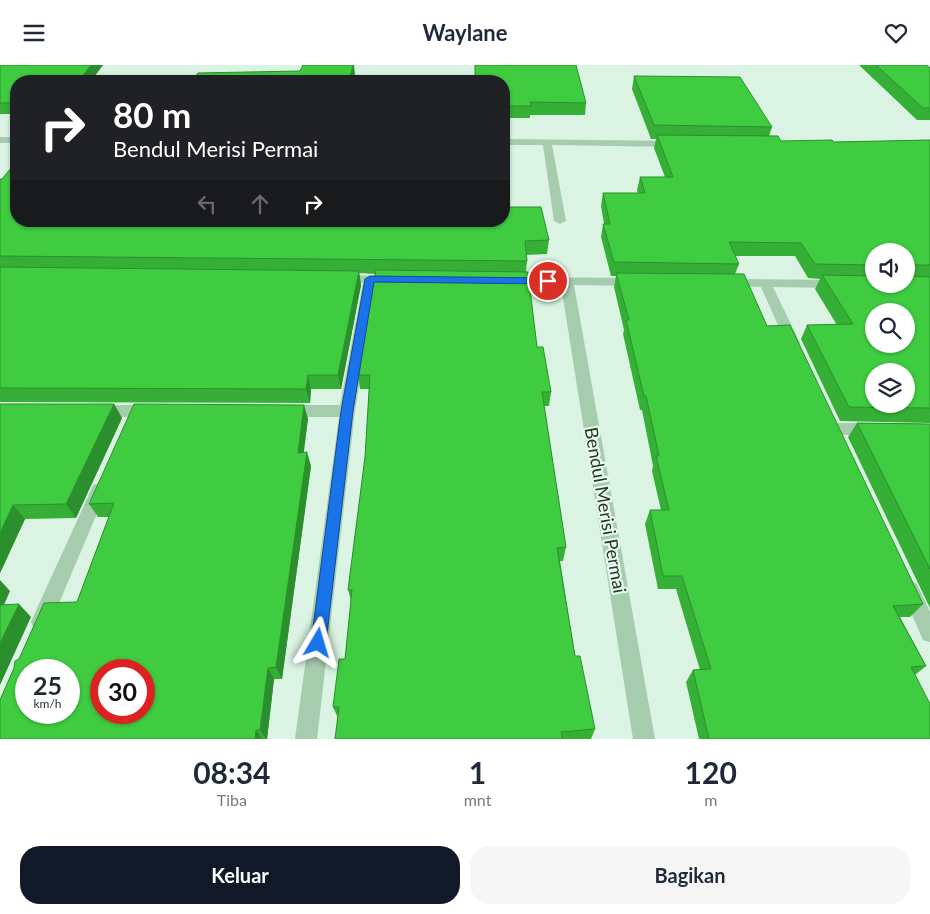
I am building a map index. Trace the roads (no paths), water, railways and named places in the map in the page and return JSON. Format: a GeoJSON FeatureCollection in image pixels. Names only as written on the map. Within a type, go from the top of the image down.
{"type":"FeatureCollection","features":[{"type":"Feature","properties":{"kind":"street"},"geometry":{"type":"LineString","coordinates":[[510,142],[684,144]]}},
{"type":"Feature","properties":{"kind":"street"},"geometry":{"type":"LineString","coordinates":[[547,142],[560,221]]}},
{"type":"Feature","properties":{"kind":"street"},"geometry":{"type":"LineString","coordinates":[[330,279],[409,280]]}},
{"type":"Feature","properties":{"kind":"street"},"geometry":{"type":"LineString","coordinates":[[306,739],[347,411],[370,279]]}},
{"type":"Feature","properties":{"kind":"street"},"geometry":{"type":"LineString","coordinates":[[498,281],[642,282]]}},
{"type":"Feature","properties":{"kind":"street","name":"Bendul Merisi Permai"},"geometry":{"type":"LineString","coordinates":[[567,281],[644,739]]}},
{"type":"Feature","properties":{"kind":"street"},"geometry":{"type":"LineString","coordinates":[[718,283],[852,284]]}},
{"type":"Feature","properties":{"kind":"street"},"geometry":{"type":"LineString","coordinates":[[765,283],[802,360]]}},
{"type":"Feature","properties":{"kind":"street"},"geometry":{"type":"LineString","coordinates":[[87,411],[164,411]]}},
{"type":"Feature","properties":{"kind":"street"},"geometry":{"type":"LineString","coordinates":[[127,429],[135,411]]}},
{"type":"Feature","properties":{"kind":"street"},"geometry":{"type":"LineString","coordinates":[[270,411],[347,411]]}},
{"type":"Feature","properties":{"kind":"street"},"geometry":{"type":"LineString","coordinates":[[826,411],[842,446]]}},
{"type":"Feature","properties":{"kind":"street"},"geometry":{"type":"LineString","coordinates":[[834,429],[892,429]]}},
{"type":"Feature","properties":{"kind":"street"},"geometry":{"type":"LineString","coordinates":[[32,642],[107,473]]}},
{"type":"Feature","properties":{"kind":"street"},"geometry":{"type":"LineString","coordinates":[[905,580],[930,633]]}}]}
